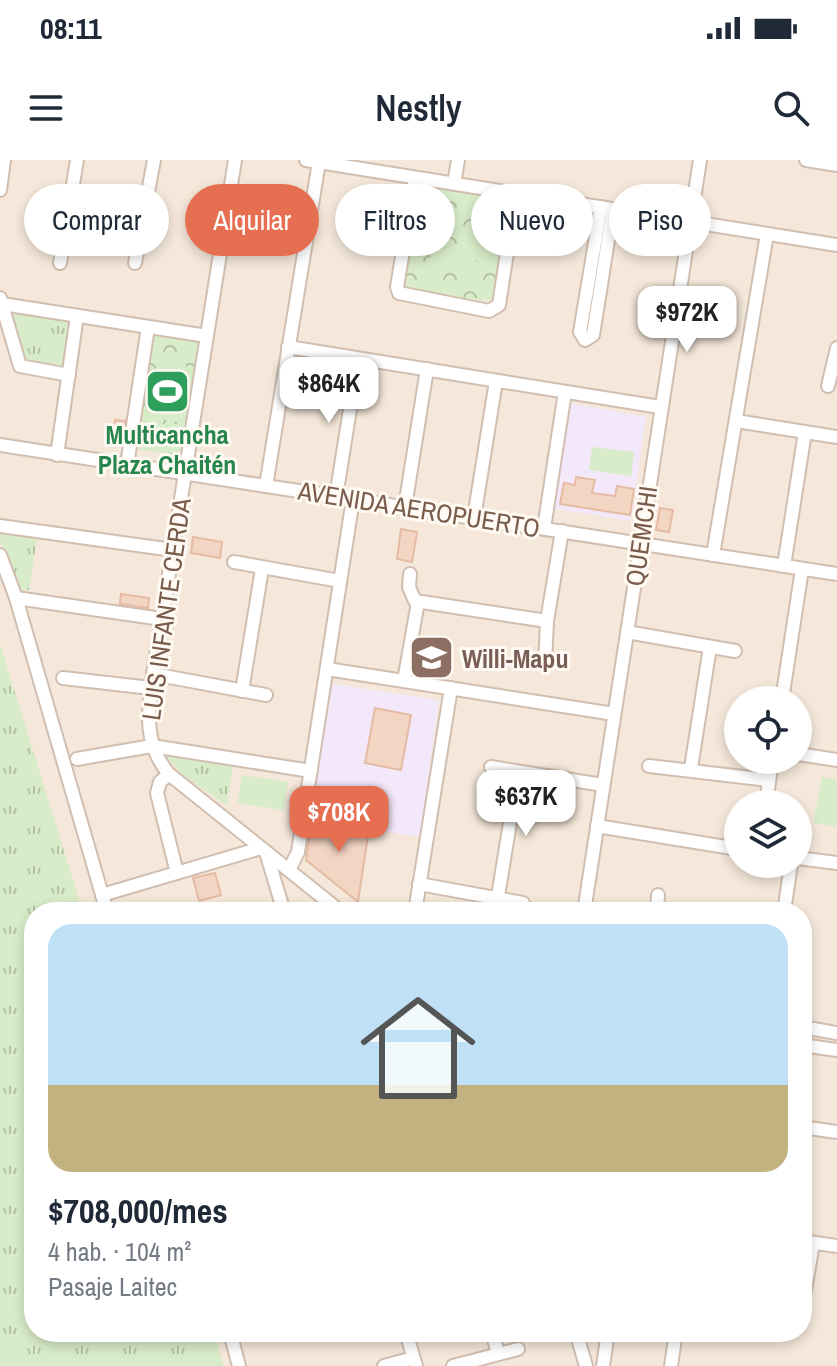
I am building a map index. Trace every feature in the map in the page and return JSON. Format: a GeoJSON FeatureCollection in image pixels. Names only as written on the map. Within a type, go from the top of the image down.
{"type":"FeatureCollection","features":[{"type":"Feature","properties":{"kind":"street"},"geometry":{"type":"LineString","coordinates":[[0,190],[4,160]]}},
{"type":"Feature","properties":{"kind":"street"},"geometry":{"type":"LineString","coordinates":[[60,263],[77,160]]}},
{"type":"Feature","properties":{"kind":"street"},"geometry":{"type":"LineString","coordinates":[[135,263],[154,160]]}},
{"type":"Feature","properties":{"kind":"street","name":"LUIS INFANTE CERDA"},"geometry":{"type":"LineString","coordinates":[[235,160],[153,674],[148,726],[152,746],[169,774],[325,902]]}},
{"type":"Feature","properties":{"kind":"street"},"geometry":{"type":"LineString","coordinates":[[266,486],[312,161],[454,184],[458,160]]}},
{"type":"Feature","properties":{"kind":"street","name":"QUEMCHI"},"geometry":{"type":"LineString","coordinates":[[696,184],[700,160]]}},
{"type":"Feature","properties":{"kind":"street"},"geometry":{"type":"LineString","coordinates":[[806,160],[837,165]]}},
{"type":"Feature","properties":{"kind":"street"},"geometry":{"type":"LineString","coordinates":[[415,178],[397,287],[399,293],[489,311],[499,305],[507,256]]}},
{"type":"Feature","properties":{"kind":"street"},"geometry":{"type":"LineString","coordinates":[[593,206],[607,208]]}},
{"type":"Feature","properties":{"kind":"street"},"geometry":{"type":"LineString","coordinates":[[607,208],[593,335],[585,340],[580,332],[607,208]]}},
{"type":"Feature","properties":{"kind":"street"},"geometry":{"type":"LineString","coordinates":[[711,225],[837,245]]}},
{"type":"Feature","properties":{"kind":"street"},"geometry":{"type":"LineString","coordinates":[[713,555],[767,234]]}},
{"type":"Feature","properties":{"kind":"street","name":"QUEMCHI"},"geometry":{"type":"LineString","coordinates":[[586,902],[684,256]]}},
{"type":"Feature","properties":{"kind":"street"},"geometry":{"type":"LineString","coordinates":[[69,375],[20,366],[1,301],[207,336]]}},
{"type":"Feature","properties":{"kind":"street"},"geometry":{"type":"LineString","coordinates":[[57,455],[77,316]]}},
{"type":"Feature","properties":{"kind":"street"},"geometry":{"type":"LineString","coordinates":[[127,465],[148,327]]}},
{"type":"Feature","properties":{"kind":"street"},"geometry":{"type":"LineString","coordinates":[[288,347],[660,407]]}},
{"type":"Feature","properties":{"kind":"street"},"geometry":{"type":"LineString","coordinates":[[828,386],[836,365],[837,348]]}},
{"type":"Feature","properties":{"kind":"street"},"geometry":{"type":"LineString","coordinates":[[336,497],[358,359]]}},
{"type":"Feature","properties":{"kind":"street"},"geometry":{"type":"LineString","coordinates":[[405,507],[427,369]]}},
{"type":"Feature","properties":{"kind":"street"},"geometry":{"type":"LineString","coordinates":[[474,518],[496,381]]}},
{"type":"Feature","properties":{"kind":"street"},"geometry":{"type":"LineString","coordinates":[[544,528],[565,392]]}},
{"type":"Feature","properties":{"kind":"street"},"geometry":{"type":"LineString","coordinates":[[736,421],[837,437]]}},
{"type":"Feature","properties":{"kind":"street"},"geometry":{"type":"LineString","coordinates":[[784,566],[805,432]]}},
{"type":"Feature","properties":{"kind":"street","name":"AVENIDA AEROPUERTO"},"geometry":{"type":"LineString","coordinates":[[0,445],[837,574]]}},
{"type":"Feature","properties":{"kind":"street"},"geometry":{"type":"LineString","coordinates":[[289,870],[298,852],[353,499]]}},
{"type":"Feature","properties":{"kind":"street"},"geometry":{"type":"LineString","coordinates":[[0,526],[173,550]]}},
{"type":"Feature","properties":{"kind":"street"},"geometry":{"type":"LineString","coordinates":[[545,664],[547,621],[562,531]]}},
{"type":"Feature","properties":{"kind":"street"},"geometry":{"type":"LineString","coordinates":[[0,555],[16,598],[104,902]]}},
{"type":"Feature","properties":{"kind":"street"},"geometry":{"type":"LineString","coordinates":[[234,562],[340,581]]}},
{"type":"Feature","properties":{"kind":"street"},"geometry":{"type":"LineString","coordinates":[[242,691],[262,569]]}},
{"type":"Feature","properties":{"kind":"street"},"geometry":{"type":"LineString","coordinates":[[784,686],[802,569]]}},
{"type":"Feature","properties":{"kind":"street"},"geometry":{"type":"LineString","coordinates":[[410,574],[412,597],[418,602],[547,621]]}},
{"type":"Feature","properties":{"kind":"street"},"geometry":{"type":"LineString","coordinates":[[16,598],[162,619]]}},
{"type":"Feature","properties":{"kind":"street"},"geometry":{"type":"LineString","coordinates":[[404,681],[418,602]]}},
{"type":"Feature","properties":{"kind":"street"},"geometry":{"type":"LineString","coordinates":[[627,632],[735,651]]}},
{"type":"Feature","properties":{"kind":"street"},"geometry":{"type":"LineString","coordinates":[[691,768],[710,647]]}},
{"type":"Feature","properties":{"kind":"street"},"geometry":{"type":"LineString","coordinates":[[327,669],[614,714]]}},
{"type":"Feature","properties":{"kind":"street"},"geometry":{"type":"LineString","coordinates":[[153,674],[266,695]]}},
{"type":"Feature","properties":{"kind":"street"},"geometry":{"type":"LineString","coordinates":[[63,678],[151,688]]}},
{"type":"Feature","properties":{"kind":"street"},"geometry":{"type":"LineString","coordinates":[[416,902],[451,688]]}},
{"type":"Feature","properties":{"kind":"street"},"geometry":{"type":"LineString","coordinates":[[77,759],[152,746],[311,771]]}},
{"type":"Feature","properties":{"kind":"street"},"geometry":{"type":"LineString","coordinates":[[812,756],[837,760]]}},
{"type":"Feature","properties":{"kind":"street"},"geometry":{"type":"LineString","coordinates":[[649,766],[691,768],[769,780]]}},
{"type":"Feature","properties":{"kind":"street"},"geometry":{"type":"LineString","coordinates":[[491,767],[518,774],[603,785]]}},
{"type":"Feature","properties":{"kind":"street"},"geometry":{"type":"LineString","coordinates":[[169,774],[159,785],[157,796],[177,873]]}},
{"type":"Feature","properties":{"kind":"street"},"geometry":{"type":"LineString","coordinates":[[498,896],[518,774]]}},
{"type":"Feature","properties":{"kind":"street"},"geometry":{"type":"LineString","coordinates":[[768,790],[770,774]]}},
{"type":"Feature","properties":{"kind":"street"},"geometry":{"type":"LineString","coordinates":[[597,826],[724,847]]}},
{"type":"Feature","properties":{"kind":"street"},"geometry":{"type":"LineString","coordinates":[[102,895],[264,850],[281,902]]}},
{"type":"Feature","properties":{"kind":"street"},"geometry":{"type":"LineString","coordinates":[[812,860],[837,863]]}},
{"type":"Feature","properties":{"kind":"street"},"geometry":{"type":"LineString","coordinates":[[785,902],[789,878]]}},
{"type":"Feature","properties":{"kind":"street"},"geometry":{"type":"LineString","coordinates":[[419,884],[519,902]]}},
{"type":"Feature","properties":{"kind":"street"},"geometry":{"type":"LineString","coordinates":[[658,895],[658,902]]}},
{"type":"Feature","properties":{"kind":"street"},"geometry":{"type":"LineString","coordinates":[[812,1028],[837,1030],[835,1050],[812,1047]]}},
{"type":"Feature","properties":{"kind":"street"},"geometry":{"type":"LineString","coordinates":[[812,1128],[837,1132]]}},
{"type":"Feature","properties":{"kind":"street"},"geometry":{"type":"LineString","coordinates":[[812,1243],[837,1246]]}},
{"type":"Feature","properties":{"kind":"street"},"geometry":{"type":"LineString","coordinates":[[234,1342],[239,1366]]}},
{"type":"Feature","properties":{"kind":"street"},"geometry":{"type":"LineString","coordinates":[[384,1366],[415,1362],[409,1342]]}},
{"type":"Feature","properties":{"kind":"street"},"geometry":{"type":"LineString","coordinates":[[495,1342],[498,1353]]}},
{"type":"Feature","properties":{"kind":"street"},"geometry":{"type":"LineString","coordinates":[[579,1342],[586,1366]]}},
{"type":"Feature","properties":{"kind":"street"},"geometry":{"type":"LineString","coordinates":[[603,1366],[607,1342]]}},
{"type":"Feature","properties":{"kind":"street"},"geometry":{"type":"LineString","coordinates":[[671,1366],[675,1342]]}},
{"type":"Feature","properties":{"kind":"street"},"geometry":{"type":"LineString","coordinates":[[453,1366],[518,1349]]}},
{"type":"Feature","properties":{"kind":"shaded area"},"geometry":{"type":"Polygon","coordinates":[[[0,160],[837,160],[837,1366],[223,1366],[216,1342],[812,1342],[812,902],[79,902],[0,647],[0,160]]]}},
{"type":"Feature","properties":{"kind":"shaded area"},"geometry":{"type":"Polygon","coordinates":[[[569,403],[646,417],[631,521],[552,508],[569,403]]]}},
{"type":"Feature","properties":{"kind":"shaded area"},"geometry":{"type":"Polygon","coordinates":[[[334,684],[439,700],[420,837],[308,820],[329,689],[334,684]]]}},
{"type":"Feature","properties":{"kind":"green space"},"geometry":{"type":"Polygon","coordinates":[[[455,190],[471,194],[471,256],[502,256],[496,296],[488,301],[405,290],[406,256],[455,256],[455,190]]]}},
{"type":"Feature","properties":{"kind":"green space"},"geometry":{"type":"Polygon","coordinates":[[[455,245],[471,249],[471,256],[477,256],[473,277],[428,268],[430,256],[455,256],[455,245]]]}},
{"type":"Feature","properties":{"kind":"green space"},"geometry":{"type":"Polygon","coordinates":[[[13,311],[74,323],[66,373],[25,364],[9,315],[13,311]]]}},
{"type":"Feature","properties":{"kind":"green space"},"geometry":{"type":"Polygon","coordinates":[[[150,333],[199,340],[180,456],[134,449],[150,333]]]}},
{"type":"Feature","properties":{"kind":"green space","name":"Multicancha Plaza Chaitén"},"geometry":{"type":"Polygon","coordinates":[[[157,360],[186,364],[177,422],[148,417],[157,360]]]}},
{"type":"Feature","properties":{"kind":"green space"},"geometry":{"type":"Polygon","coordinates":[[[592,447],[634,452],[631,476],[589,470],[592,447]]]}},
{"type":"Feature","properties":{"kind":"green space"},"geometry":{"type":"Polygon","coordinates":[[[0,530],[37,537],[29,590],[21,590],[0,541],[0,530]]]}},
{"type":"Feature","properties":{"kind":"green space"},"geometry":{"type":"Polygon","coordinates":[[[0,644],[80,902],[24,902],[24,1342],[216,1342],[224,1366],[0,1366],[0,644]]]}},
{"type":"Feature","properties":{"kind":"green space"},"geometry":{"type":"Polygon","coordinates":[[[162,750],[233,765],[227,806],[180,773],[162,750]]]}},
{"type":"Feature","properties":{"kind":"green space"},"geometry":{"type":"Polygon","coordinates":[[[242,775],[288,782],[284,810],[238,803],[242,775]]]}},
{"type":"Feature","properties":{"kind":"green space"},"geometry":{"type":"Polygon","coordinates":[[[822,777],[837,780],[837,827],[813,823],[822,777]]]}},
{"type":"Feature","properties":{"kind":"building"},"geometry":{"type":"Polygon","coordinates":[[[115,420],[125,421],[121,446],[110,445],[115,420]]]}},
{"type":"Feature","properties":{"kind":"building"},"geometry":{"type":"Polygon","coordinates":[[[576,477],[595,480],[592,493],[615,496],[617,486],[634,489],[630,515],[560,504],[564,483],[575,485],[576,477]]]}},
{"type":"Feature","properties":{"kind":"building"},"geometry":{"type":"Polygon","coordinates":[[[660,508],[673,510],[669,532],[656,530],[660,508]]]}},
{"type":"Feature","properties":{"kind":"building"},"geometry":{"type":"Polygon","coordinates":[[[401,529],[417,532],[412,562],[397,559],[401,529]]]}},
{"type":"Feature","properties":{"kind":"building"},"geometry":{"type":"Polygon","coordinates":[[[193,537],[222,542],[220,558],[191,553],[193,537]]]}},
{"type":"Feature","properties":{"kind":"building"},"geometry":{"type":"Polygon","coordinates":[[[121,594],[149,598],[148,608],[120,604],[121,594]]]}},
{"type":"Feature","properties":{"kind":"building"},"geometry":{"type":"Polygon","coordinates":[[[375,708],[411,715],[401,770],[365,763],[375,708]]]}},
{"type":"Feature","properties":{"kind":"building"},"geometry":{"type":"Polygon","coordinates":[[[312,821],[369,829],[358,902],[306,860],[312,821]]]}},
{"type":"Feature","properties":{"kind":"building"},"geometry":{"type":"Polygon","coordinates":[[[215,873],[221,895],[199,901],[193,878],[215,873]]]}},
{"type":"Feature","properties":{"kind":"place","name":"Multicancha Plaza Chaitén"},"geometry":{"type":"Point","coordinates":[167,391]}},
{"type":"Feature","properties":{"kind":"place","name":"Willi-Mapu"},"geometry":{"type":"Point","coordinates":[431,658]}}]}
